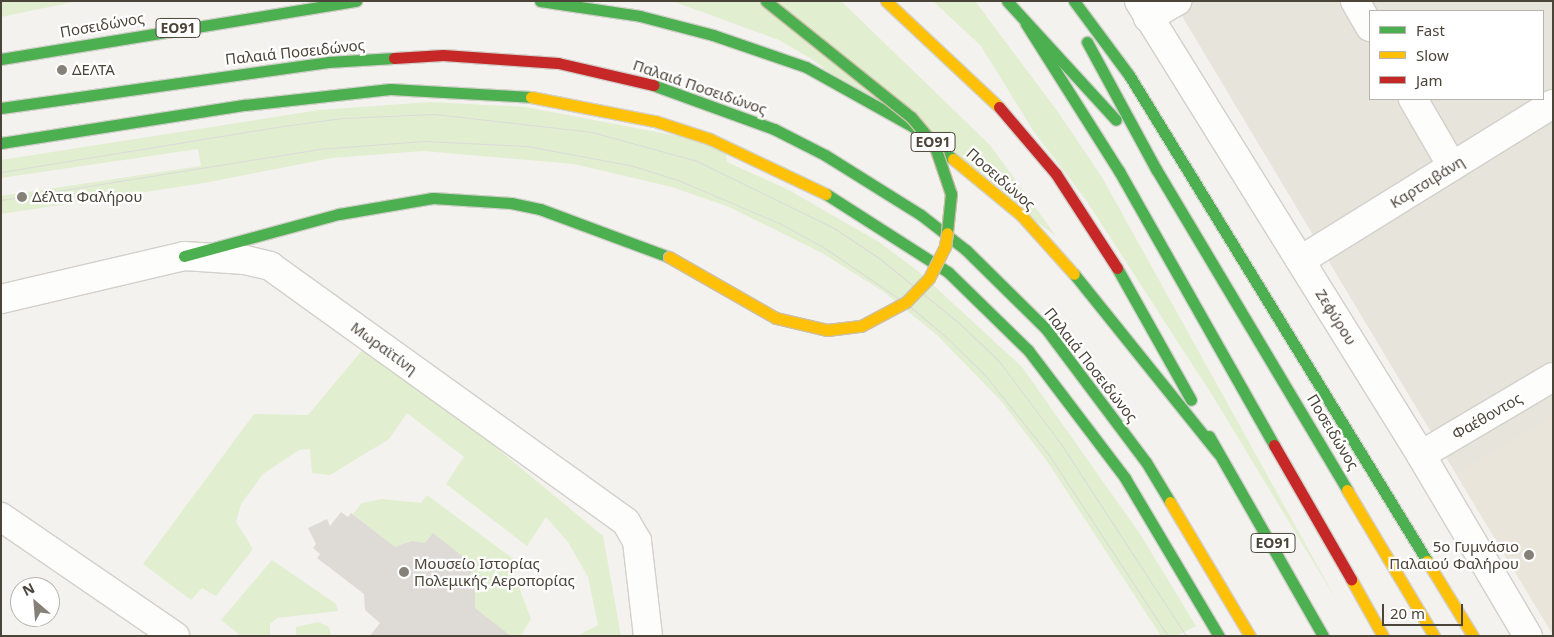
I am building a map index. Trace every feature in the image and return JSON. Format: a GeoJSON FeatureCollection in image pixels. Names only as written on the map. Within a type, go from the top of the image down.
{"type":"FeatureCollection","features":[{"type":"Feature","properties":{"kind":"main road","name":"Ποσειδώνος"},"geometry":{"type":"LineString","coordinates":[[1,58],[356,1]]}},
{"type":"Feature","properties":{"kind":"main road","name":"Ποσειδώνος"},"geometry":{"type":"LineString","coordinates":[[540,1],[640,16],[713,35],[806,67],[912,126],[1021,215],[1094,295],[1218,453]]}},
{"type":"Feature","properties":{"kind":"main road"},"geometry":{"type":"LineString","coordinates":[[184,256],[339,214],[433,198],[511,203],[540,209],[669,257],[776,318],[827,330],[861,326],[906,302],[929,278],[945,246],[952,211],[948,176],[923,129],[766,1]]}},
{"type":"Feature","properties":{"kind":"main road","name":"Ποσειδώνος"},"geometry":{"type":"LineString","coordinates":[[886,1],[1016,122],[1056,174],[1162,342],[1218,453],[1323,636]]}},
{"type":"Feature","properties":{"kind":"main road","name":"Ποσειδώνος"},"geometry":{"type":"LineString","coordinates":[[1007,1],[1026,24],[1082,80],[1156,169]]}},
{"type":"Feature","properties":{"kind":"main road","name":"Ποσειδώνος"},"geometry":{"type":"LineString","coordinates":[[1067,1],[1156,169],[1434,636]]}},
{"type":"Feature","properties":{"kind":"main road"},"geometry":{"type":"LineString","coordinates":[[1074,1],[1129,75],[1473,636]]}},
{"type":"Feature","properties":{"kind":"main road"},"geometry":{"type":"LineString","coordinates":[[1026,24],[1119,170],[1383,636]]}},
{"type":"Feature","properties":{"kind":"main road","name":"Παλαιά Ποσειδώνος"},"geometry":{"type":"LineString","coordinates":[[1,108],[328,62],[443,55],[558,63],[613,74],[677,92],[774,129],[825,154],[921,215],[966,250],[1046,329],[1146,462],[1247,630]]}},
{"type":"Feature","properties":{"kind":"main road"},"geometry":{"type":"LineString","coordinates":[[1,143],[281,100],[390,88],[552,98],[655,121],[710,139],[759,159],[856,210],[948,272],[988,309],[1028,350],[1093,432],[1125,478],[1219,636]]}},
{"type":"Feature","properties":{"kind":"street"},"geometry":{"type":"LineString","coordinates":[[1144,10],[1178,1]]}},
{"type":"Feature","properties":{"kind":"street"},"geometry":{"type":"LineString","coordinates":[[1355,1],[1369,25]]}},
{"type":"Feature","properties":{"kind":"street","name":"Ζεφύρου"},"geometry":{"type":"LineString","coordinates":[[1144,10],[1421,455],[1528,636]]}},
{"type":"Feature","properties":{"kind":"street"},"geometry":{"type":"LineString","coordinates":[[1414,100],[1452,166]]}},
{"type":"Feature","properties":{"kind":"street","name":"Καρτσιβάνη"},"geometry":{"type":"LineString","coordinates":[[1301,260],[1553,104]]}},
{"type":"Feature","properties":{"kind":"street","name":"Μωραϊτίνη"},"geometry":{"type":"LineString","coordinates":[[1,299],[184,256],[245,260],[270,266],[626,522],[637,541],[648,636]]}},
{"type":"Feature","properties":{"kind":"street","name":"Φαέθοντος"},"geometry":{"type":"LineString","coordinates":[[1421,455],[1553,377]]}},
{"type":"Feature","properties":{"kind":"street"},"geometry":{"type":"LineString","coordinates":[[1,517],[175,636]]}},
{"type":"Feature","properties":{"kind":"street"},"geometry":{"type":"LineString","coordinates":[[1219,636],[1247,630]]}},
{"type":"Feature","properties":{"kind":"shaded area"},"geometry":{"type":"Polygon","coordinates":[[[1173,1],[1553,1],[1553,635],[1456,474],[1173,1]]]}},
{"type":"Feature","properties":{"kind":"shaded area","name":"5ο Γυμνάσιο Παλαιού Φαλήρου"},"geometry":{"type":"Polygon","coordinates":[[[1553,416],[1553,635],[1456,474],[1553,416]]]}},
{"type":"Feature","properties":{"kind":"green space"},"geometry":{"type":"Polygon","coordinates":[[[1,1],[78,1],[1,17],[1,1]]]}},
{"type":"Feature","properties":{"kind":"green space"},"geometry":{"type":"Polygon","coordinates":[[[672,1],[841,1],[990,145],[1056,236],[810,58],[779,40],[672,1]]]}},
{"type":"Feature","properties":{"kind":"green space"},"geometry":{"type":"Polygon","coordinates":[[[933,1],[975,1],[1058,112],[1103,179],[1337,601],[1214,398],[1086,200],[1034,132],[981,46],[933,1]]]}},
{"type":"Feature","properties":{"kind":"green space"},"geometry":{"type":"Polygon","coordinates":[[[430,102],[525,107],[725,145],[727,162],[787,189],[879,242],[919,272],[1022,367],[1140,534],[1196,626],[1176,636],[1161,636],[1049,464],[1002,402],[937,335],[884,292],[822,253],[729,207],[672,187],[574,164],[423,151],[332,158],[204,183],[1,214],[1,196],[201,166],[198,149],[1,178],[1,160],[319,110],[430,102]]]}},
{"type":"Feature","properties":{"kind":"green space"},"geometry":{"type":"Polygon","coordinates":[[[369,342],[603,536],[621,636],[577,636],[598,625],[588,577],[568,542],[546,517],[527,546],[446,484],[464,457],[407,413],[389,439],[330,475],[312,473],[310,449],[299,450],[263,474],[241,504],[236,522],[253,549],[216,596],[202,588],[191,600],[143,564],[254,414],[308,415],[369,342]]]}},
{"type":"Feature","properties":{"kind":"green space"},"geometry":{"type":"Polygon","coordinates":[[[427,495],[520,564],[514,574],[531,619],[521,636],[511,636],[472,606],[475,593],[468,578],[476,567],[433,534],[424,544],[409,541],[396,548],[353,514],[362,503],[382,499],[421,503],[427,495]]]}},
{"type":"Feature","properties":{"kind":"green space"},"geometry":{"type":"Polygon","coordinates":[[[272,560],[336,604],[338,611],[277,618],[270,624],[270,636],[241,636],[221,620],[272,560]]]}},
{"type":"Feature","properties":{"kind":"green space"},"geometry":{"type":"Polygon","coordinates":[[[318,622],[329,627],[331,636],[296,636],[296,627],[318,622]]]}},
{"type":"Feature","properties":{"kind":"building","name":"Μουσείο Ιστορίας Πολεμικής Αεροπορίας"},"geometry":{"type":"Polygon","coordinates":[[[341,512],[348,517],[351,513],[395,547],[411,541],[425,543],[433,533],[476,567],[469,576],[475,591],[475,608],[511,636],[370,636],[380,623],[365,610],[364,594],[317,558],[320,554],[313,548],[316,544],[308,528],[327,519],[330,526],[341,512]]]}},
{"type":"Feature","properties":{"kind":"tram line"},"geometry":{"type":"LineString","coordinates":[[1,172],[342,118],[434,114],[592,132],[697,161],[834,228],[879,258],[959,323],[998,360],[1061,444],[1186,636]]}},
{"type":"Feature","properties":{"kind":"tram line"},"geometry":{"type":"LineString","coordinates":[[1,200],[318,149],[424,141],[527,146],[630,165],[678,180],[779,223],[823,247],[907,304],[946,337],[985,375],[1049,455],[1168,636]]}},
{"type":"Feature","properties":{"kind":"traffic: fast"},"geometry":{"type":"LineString","coordinates":[[1,59],[356,1]]}},
{"type":"Feature","properties":{"kind":"traffic: fast"},"geometry":{"type":"LineString","coordinates":[[540,1],[640,16],[713,35],[806,67],[912,126],[953,159]]}},
{"type":"Feature","properties":{"kind":"traffic: fast"},"geometry":{"type":"LineString","coordinates":[[766,1],[911,117],[934,144],[951,194],[947,233]]}},
{"type":"Feature","properties":{"kind":"traffic: fast"},"geometry":{"type":"LineString","coordinates":[[1007,1],[1116,120]]}},
{"type":"Feature","properties":{"kind":"traffic: fast"},"geometry":{"type":"LineString","coordinates":[[1074,1],[1129,75],[1427,561]]}},
{"type":"Feature","properties":{"kind":"traffic: fast"},"geometry":{"type":"LineString","coordinates":[[1026,24],[1119,171],[1274,445]]}},
{"type":"Feature","properties":{"kind":"traffic: fast"},"geometry":{"type":"LineString","coordinates":[[1087,42],[1156,169],[1347,490]]}},
{"type":"Feature","properties":{"kind":"traffic: fast"},"geometry":{"type":"LineString","coordinates":[[1,108],[328,62],[394,58]]}},
{"type":"Feature","properties":{"kind":"traffic: fast"},"geometry":{"type":"LineString","coordinates":[[653,85],[774,129],[825,155],[921,215],[966,250],[1046,329],[1146,462],[1170,502]]}},
{"type":"Feature","properties":{"kind":"traffic: fast"},"geometry":{"type":"LineString","coordinates":[[1,143],[245,105],[390,89],[531,97]]}},
{"type":"Feature","properties":{"kind":"traffic: fast"},"geometry":{"type":"LineString","coordinates":[[826,194],[948,272],[1028,350],[1125,478],[1219,636]]}},
{"type":"Feature","properties":{"kind":"traffic: fast"},"geometry":{"type":"LineString","coordinates":[[184,256],[339,214],[433,198],[511,203],[540,209],[669,257]]}},
{"type":"Feature","properties":{"kind":"traffic: fast"},"geometry":{"type":"LineString","coordinates":[[1117,268],[1191,400]]}},
{"type":"Feature","properties":{"kind":"traffic: fast"},"geometry":{"type":"LineString","coordinates":[[1074,274],[1218,453]]}},
{"type":"Feature","properties":{"kind":"traffic: fast"},"geometry":{"type":"LineString","coordinates":[[1209,436],[1323,636]]}},
{"type":"Feature","properties":{"kind":"traffic: slow"},"geometry":{"type":"LineString","coordinates":[[886,1],[999,107]]}},
{"type":"Feature","properties":{"kind":"traffic: slow"},"geometry":{"type":"LineString","coordinates":[[531,97],[655,121],[710,139],[826,194]]}},
{"type":"Feature","properties":{"kind":"traffic: slow"},"geometry":{"type":"LineString","coordinates":[[953,159],[1021,215],[1074,274]]}},
{"type":"Feature","properties":{"kind":"traffic: slow"},"geometry":{"type":"LineString","coordinates":[[669,257],[776,318],[827,330],[861,326],[906,302],[929,278],[945,246],[947,233]]}},
{"type":"Feature","properties":{"kind":"traffic: slow"},"geometry":{"type":"LineString","coordinates":[[1347,490],[1434,636]]}},
{"type":"Feature","properties":{"kind":"traffic: slow"},"geometry":{"type":"LineString","coordinates":[[1170,502],[1250,636]]}},
{"type":"Feature","properties":{"kind":"traffic: slow"},"geometry":{"type":"LineString","coordinates":[[1427,561],[1473,636]]}},
{"type":"Feature","properties":{"kind":"traffic: slow"},"geometry":{"type":"LineString","coordinates":[[1351,579],[1383,636]]}},
{"type":"Feature","properties":{"kind":"traffic: jam"},"geometry":{"type":"LineString","coordinates":[[394,58],[443,55],[558,63],[653,85]]}},
{"type":"Feature","properties":{"kind":"traffic: jam"},"geometry":{"type":"LineString","coordinates":[[999,107],[1056,174],[1117,268]]}},
{"type":"Feature","properties":{"kind":"traffic: jam"},"geometry":{"type":"LineString","coordinates":[[1274,445],[1351,579]]}},
{"type":"Feature","properties":{"kind":"place","name":"ΔΕΛΤΑ"},"geometry":{"type":"Point","coordinates":[62,70]}},
{"type":"Feature","properties":{"kind":"place","name":"Δέλτα Φαλήρου"},"geometry":{"type":"Point","coordinates":[22,197]}},
{"type":"Feature","properties":{"kind":"place","name":"5ο Γυμνάσιο Παλαιού Φαλήρου"},"geometry":{"type":"Point","coordinates":[1529,555]}},
{"type":"Feature","properties":{"kind":"place","name":"Μουσείο Ιστορίας Πολεμικής Αεροπορίας"},"geometry":{"type":"Point","coordinates":[404,572]}}]}
